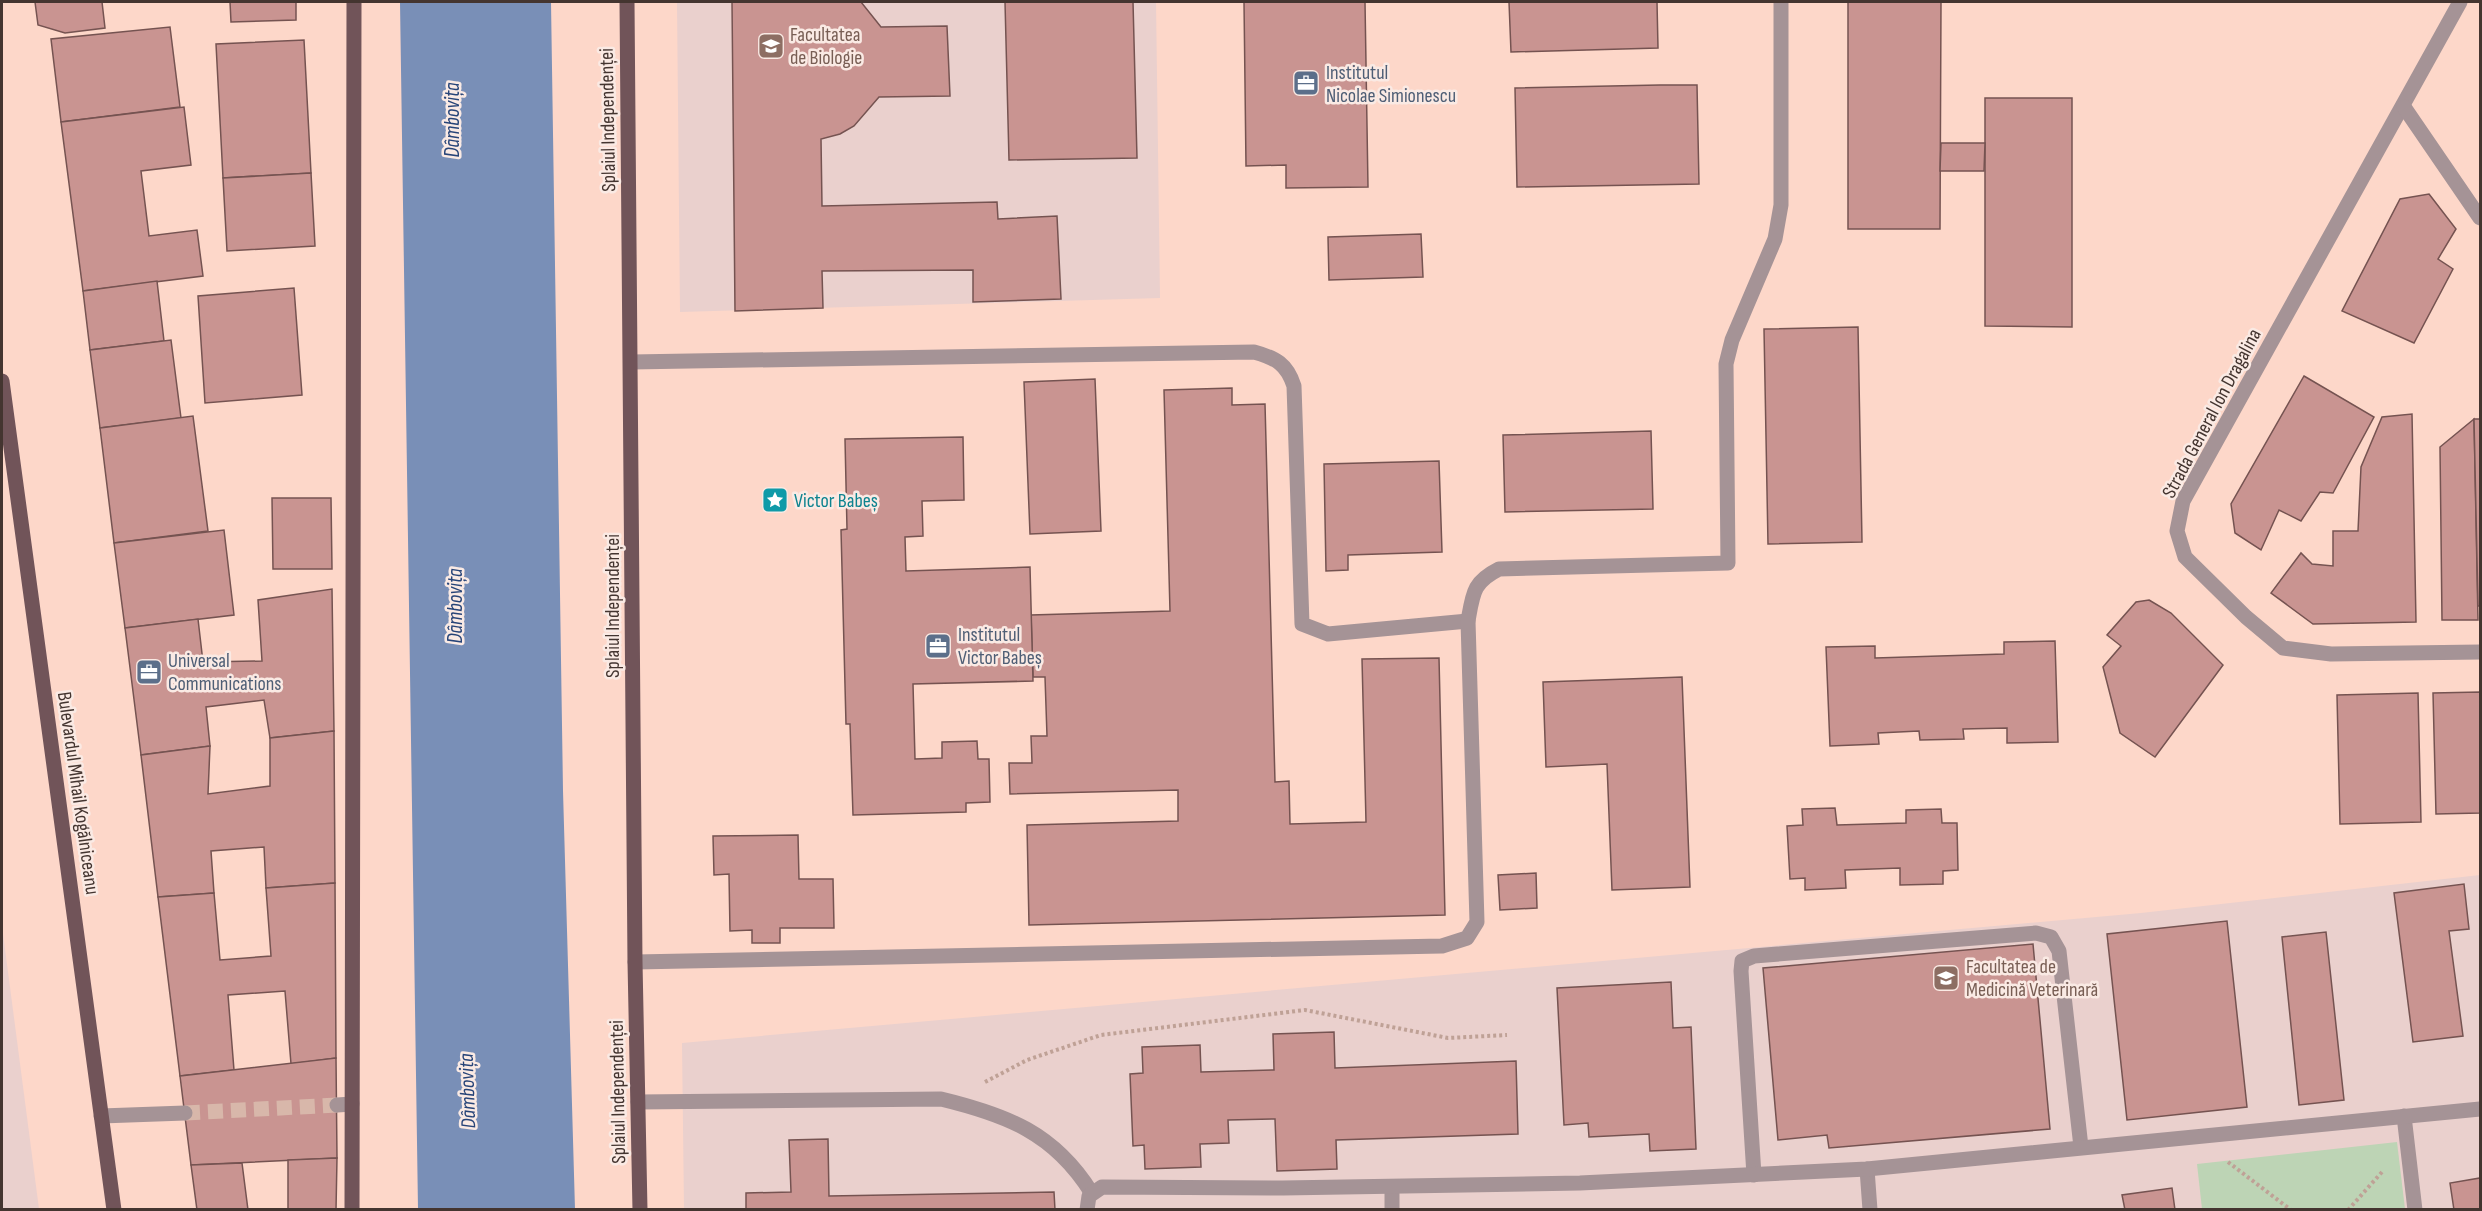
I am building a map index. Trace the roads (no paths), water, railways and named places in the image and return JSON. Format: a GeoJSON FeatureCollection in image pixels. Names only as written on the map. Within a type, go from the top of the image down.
{"type":"FeatureCollection","features":[{"type":"Feature","properties":{"kind":"main road"},"geometry":{"type":"LineString","coordinates":[[352,1209],[344,1104],[354,2]]}},
{"type":"Feature","properties":{"kind":"main road","name":"Splaiul Independenței"},"geometry":{"type":"LineString","coordinates":[[627,2],[635,962],[640,1209]]}},
{"type":"Feature","properties":{"kind":"main road","name":"Bulevardul Mihail Kogălniceanu"},"geometry":{"type":"LineString","coordinates":[[2,381],[114,1209]]}},
{"type":"Feature","properties":{"kind":"street"},"geometry":{"type":"LineString","coordinates":[[635,962],[1442,946],[1467,938],[1477,922],[1468,621],[1471,600],[1482,578],[1499,569],[1728,563],[1726,364],[1732,340],[1775,239],[1781,205],[1781,2]]}},
{"type":"Feature","properties":{"kind":"street","name":"Strada General Ion Dragalina"},"geometry":{"type":"LineString","coordinates":[[2460,2],[2404,107],[2183,501],[2176,531],[2185,557],[2246,617],[2283,648],[2331,654],[2481,652]]}},
{"type":"Feature","properties":{"kind":"street"},"geometry":{"type":"LineString","coordinates":[[2404,107],[2481,218]]}},
{"type":"Feature","properties":{"kind":"street"},"geometry":{"type":"LineString","coordinates":[[631,362],[1254,352],[1277,358],[1290,371],[1294,386],[1302,624],[1328,634],[1468,621]]}},
{"type":"Feature","properties":{"kind":"street"},"geometry":{"type":"LineString","coordinates":[[1754,1174],[1741,971],[1742,961],[1754,956],[2036,933],[2051,937],[2059,951],[2081,1147]]}},
{"type":"Feature","properties":{"kind":"street"},"geometry":{"type":"LineString","coordinates":[[638,1101],[941,1099],[978,1108],[1023,1125],[1064,1154],[1092,1192]]}},
{"type":"Feature","properties":{"kind":"street"},"geometry":{"type":"LineString","coordinates":[[1087,1209],[1087,1201],[1092,1192],[1102,1187],[1392,1187],[1580,1183],[1867,1169],[2481,1109]]}},
{"type":"Feature","properties":{"kind":"street"},"geometry":{"type":"LineString","coordinates":[[101,1116],[185,1113]]}},
{"type":"Feature","properties":{"kind":"street"},"geometry":{"type":"LineString","coordinates":[[2404,1116],[2415,1209]]}},
{"type":"Feature","properties":{"kind":"street"},"geometry":{"type":"LineString","coordinates":[[1867,1169],[1870,1209]]}},
{"type":"Feature","properties":{"kind":"street"},"geometry":{"type":"LineString","coordinates":[[1392,1187],[1392,1209]]}},
{"type":"Feature","properties":{"kind":"water","name":"Dâmbovița"},"geometry":{"type":"Polygon","coordinates":[[[400,2],[551,2],[563,791],[575,1209],[418,1209],[400,2]]]}},
{"type":"Feature","properties":{"kind":"tunnel"},"geometry":{"type":"LineString","coordinates":[[185,1113],[337,1105]]}},
{"type":"Feature","properties":{"kind":"place","name":"Facultatea de Biologie"},"geometry":{"type":"Point","coordinates":[771,46]}},
{"type":"Feature","properties":{"kind":"place","name":"Institutul Nicolae Simionescu"},"geometry":{"type":"Point","coordinates":[1306,83]}},
{"type":"Feature","properties":{"kind":"place","name":"Victor Babeș"},"geometry":{"type":"Point","coordinates":[775,500]}},
{"type":"Feature","properties":{"kind":"place","name":"Institutul Victor Babeș"},"geometry":{"type":"Point","coordinates":[938,646]}},
{"type":"Feature","properties":{"kind":"place","name":"Universal Communications"},"geometry":{"type":"Point","coordinates":[149,672]}},
{"type":"Feature","properties":{"kind":"place","name":"Facultatea de Medicină Veterinară"},"geometry":{"type":"Point","coordinates":[1946,978]}}]}
